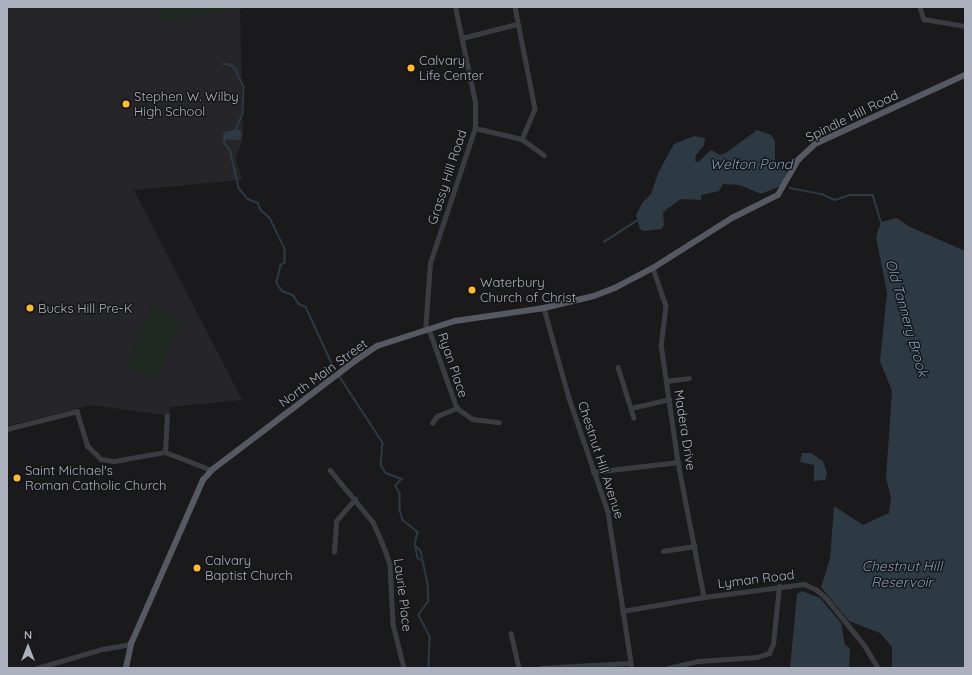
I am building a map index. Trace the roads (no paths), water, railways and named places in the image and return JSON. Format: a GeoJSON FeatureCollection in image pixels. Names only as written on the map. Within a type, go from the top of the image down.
{"type":"FeatureCollection","features":[{"type":"Feature","properties":{"kind":"main road","name":"Spindle Hill Road"},"geometry":{"type":"LineString","coordinates":[[666,259],[732,218],[778,195],[798,160],[815,144],[965,75]]}},
{"type":"Feature","properties":{"kind":"main road","name":"North Main Street"},"geometry":{"type":"LineString","coordinates":[[126,668],[131,644],[203,480],[212,470],[355,361],[377,346],[478,316],[544,308],[594,296],[653,268],[666,259]]}},
{"type":"Feature","properties":{"kind":"street","name":"Grassy Hill Road"},"geometry":{"type":"LineString","coordinates":[[427,330],[430,263],[475,128],[475,102],[455,7]]}},
{"type":"Feature","properties":{"kind":"street"},"geometry":{"type":"LineString","coordinates":[[515,7],[517,24],[535,108],[522,139]]}},
{"type":"Feature","properties":{"kind":"street"},"geometry":{"type":"LineString","coordinates":[[920,7],[924,19],[965,26]]}},
{"type":"Feature","properties":{"kind":"street"},"geometry":{"type":"LineString","coordinates":[[462,38],[517,24]]}},
{"type":"Feature","properties":{"kind":"street"},"geometry":{"type":"LineString","coordinates":[[475,128],[522,139],[544,155]]}},
{"type":"Feature","properties":{"kind":"street","name":"Madera Drive"},"geometry":{"type":"LineString","coordinates":[[653,268],[666,311],[661,344],[678,462],[704,597]]}},
{"type":"Feature","properties":{"kind":"street","name":"Chestnut Hill Avenue"},"geometry":{"type":"LineString","coordinates":[[544,308],[569,398],[593,472],[608,512],[631,666]]}},
{"type":"Feature","properties":{"kind":"street","name":"Ryan Place"},"geometry":{"type":"LineString","coordinates":[[427,330],[457,408],[473,419],[499,422]]}},
{"type":"Feature","properties":{"kind":"street"},"geometry":{"type":"LineString","coordinates":[[618,367],[634,418]]}},
{"type":"Feature","properties":{"kind":"street"},"geometry":{"type":"LineString","coordinates":[[666,381],[689,378]]}},
{"type":"Feature","properties":{"kind":"street"},"geometry":{"type":"LineString","coordinates":[[630,408],[669,398]]}},
{"type":"Feature","properties":{"kind":"street"},"geometry":{"type":"LineString","coordinates":[[432,423],[437,416],[457,408]]}},
{"type":"Feature","properties":{"kind":"street"},"geometry":{"type":"LineString","coordinates":[[7,429],[77,411],[88,446],[101,460],[114,461],[165,452],[212,470]]}},
{"type":"Feature","properties":{"kind":"street"},"geometry":{"type":"LineString","coordinates":[[165,452],[167,416]]}},
{"type":"Feature","properties":{"kind":"street"},"geometry":{"type":"LineString","coordinates":[[593,472],[678,462]]}},
{"type":"Feature","properties":{"kind":"street","name":"Laurie Place"},"geometry":{"type":"LineString","coordinates":[[330,470],[373,522],[390,564],[393,624],[404,668]]}},
{"type":"Feature","properties":{"kind":"street"},"geometry":{"type":"LineString","coordinates":[[334,552],[336,521],[355,499]]}},
{"type":"Feature","properties":{"kind":"street"},"geometry":{"type":"LineString","coordinates":[[663,551],[694,546]]}},
{"type":"Feature","properties":{"kind":"street","name":"Lyman Road"},"geometry":{"type":"LineString","coordinates":[[622,611],[704,597],[799,584],[817,590],[865,646],[878,668]]}},
{"type":"Feature","properties":{"kind":"street"},"geometry":{"type":"LineString","coordinates":[[668,668],[699,661],[757,657],[769,653],[773,644],[779,586]]}},
{"type":"Feature","properties":{"kind":"street"},"geometry":{"type":"LineString","coordinates":[[511,633],[519,668]]}},
{"type":"Feature","properties":{"kind":"street"},"geometry":{"type":"LineString","coordinates":[[37,668],[103,649],[131,644]]}},
{"type":"Feature","properties":{"kind":"street"},"geometry":{"type":"LineString","coordinates":[[540,668],[631,666]]}},
{"type":"Feature","properties":{"kind":"water"},"geometry":{"type":"Polygon","coordinates":[[[238,129],[242,133],[240,140],[222,139],[224,132],[238,129]]]}},
{"type":"Feature","properties":{"kind":"water","name":"Welton Pond"},"geometry":{"type":"Polygon","coordinates":[[[757,130],[771,135],[775,141],[775,159],[779,167],[787,172],[781,186],[761,194],[740,185],[723,184],[719,191],[701,195],[701,200],[681,199],[667,209],[663,213],[664,225],[661,229],[644,231],[640,229],[636,215],[643,202],[651,194],[659,171],[674,144],[694,136],[705,138],[704,145],[696,155],[695,161],[698,162],[711,150],[720,155],[726,153],[757,130]]]}},
{"type":"Feature","properties":{"kind":"water","name":"Chestnut Hill Reservoir"},"geometry":{"type":"Polygon","coordinates":[[[897,218],[908,226],[965,251],[965,668],[892,668],[892,647],[880,633],[849,621],[821,587],[830,559],[834,506],[863,525],[889,513],[891,497],[886,478],[892,391],[880,361],[887,293],[876,237],[881,222],[897,218]]]}},
{"type":"Feature","properties":{"kind":"water"},"geometry":{"type":"Polygon","coordinates":[[[802,453],[811,453],[823,461],[827,473],[825,480],[814,481],[814,465],[800,462],[802,453]]]}},
{"type":"Feature","properties":{"kind":"water","name":"Chestnut Hill Reservoir"},"geometry":{"type":"Polygon","coordinates":[[[802,591],[820,598],[841,623],[845,645],[850,648],[849,668],[790,668],[797,594],[802,591]]]}},
{"type":"Feature","properties":{"kind":"waterway"},"geometry":{"type":"LineString","coordinates":[[223,64],[229,64],[235,68],[244,87],[243,114],[236,130]]}},
{"type":"Feature","properties":{"kind":"waterway"},"geometry":{"type":"LineString","coordinates":[[226,139],[224,143],[230,149],[239,188],[248,199],[258,203],[261,210],[270,218],[285,249],[285,263],[281,265],[277,283],[282,291],[293,295],[299,304],[306,307],[335,370]]}},
{"type":"Feature","properties":{"kind":"waterway","name":"Old Tannery Brook"},"geometry":{"type":"LineString","coordinates":[[790,188],[822,194],[835,200],[850,195],[873,195],[881,222]]}},
{"type":"Feature","properties":{"kind":"waterway","name":"Old Tannery Brook"},"geometry":{"type":"LineString","coordinates":[[604,242],[638,220]]}},
{"type":"Feature","properties":{"kind":"waterway"},"geometry":{"type":"LineString","coordinates":[[340,377],[383,443],[381,465],[386,473],[402,479],[396,486],[400,494],[400,510],[403,520],[418,532],[415,545],[421,551],[428,584],[429,601],[419,615],[430,637],[429,668]]}},
{"type":"Feature","properties":{"kind":"waterway"},"geometry":{"type":"LineString","coordinates":[[416,548],[418,558],[421,560]]}},
{"type":"Feature","properties":{"kind":"place","name":"Calvary Life Center"},"geometry":{"type":"Point","coordinates":[411,68]}},
{"type":"Feature","properties":{"kind":"place","name":"Stephen W. Wilby High School"},"geometry":{"type":"Point","coordinates":[126,104]}},
{"type":"Feature","properties":{"kind":"place","name":"Waterbury Church of Christ"},"geometry":{"type":"Point","coordinates":[472,290]}},
{"type":"Feature","properties":{"kind":"place","name":"Bucks Hill Pre-K"},"geometry":{"type":"Point","coordinates":[30,308]}},
{"type":"Feature","properties":{"kind":"place","name":"Saint Michael's Roman Catholic Church"},"geometry":{"type":"Point","coordinates":[17,478]}},
{"type":"Feature","properties":{"kind":"place","name":"Calvary Baptist Church"},"geometry":{"type":"Point","coordinates":[197,568]}}]}
